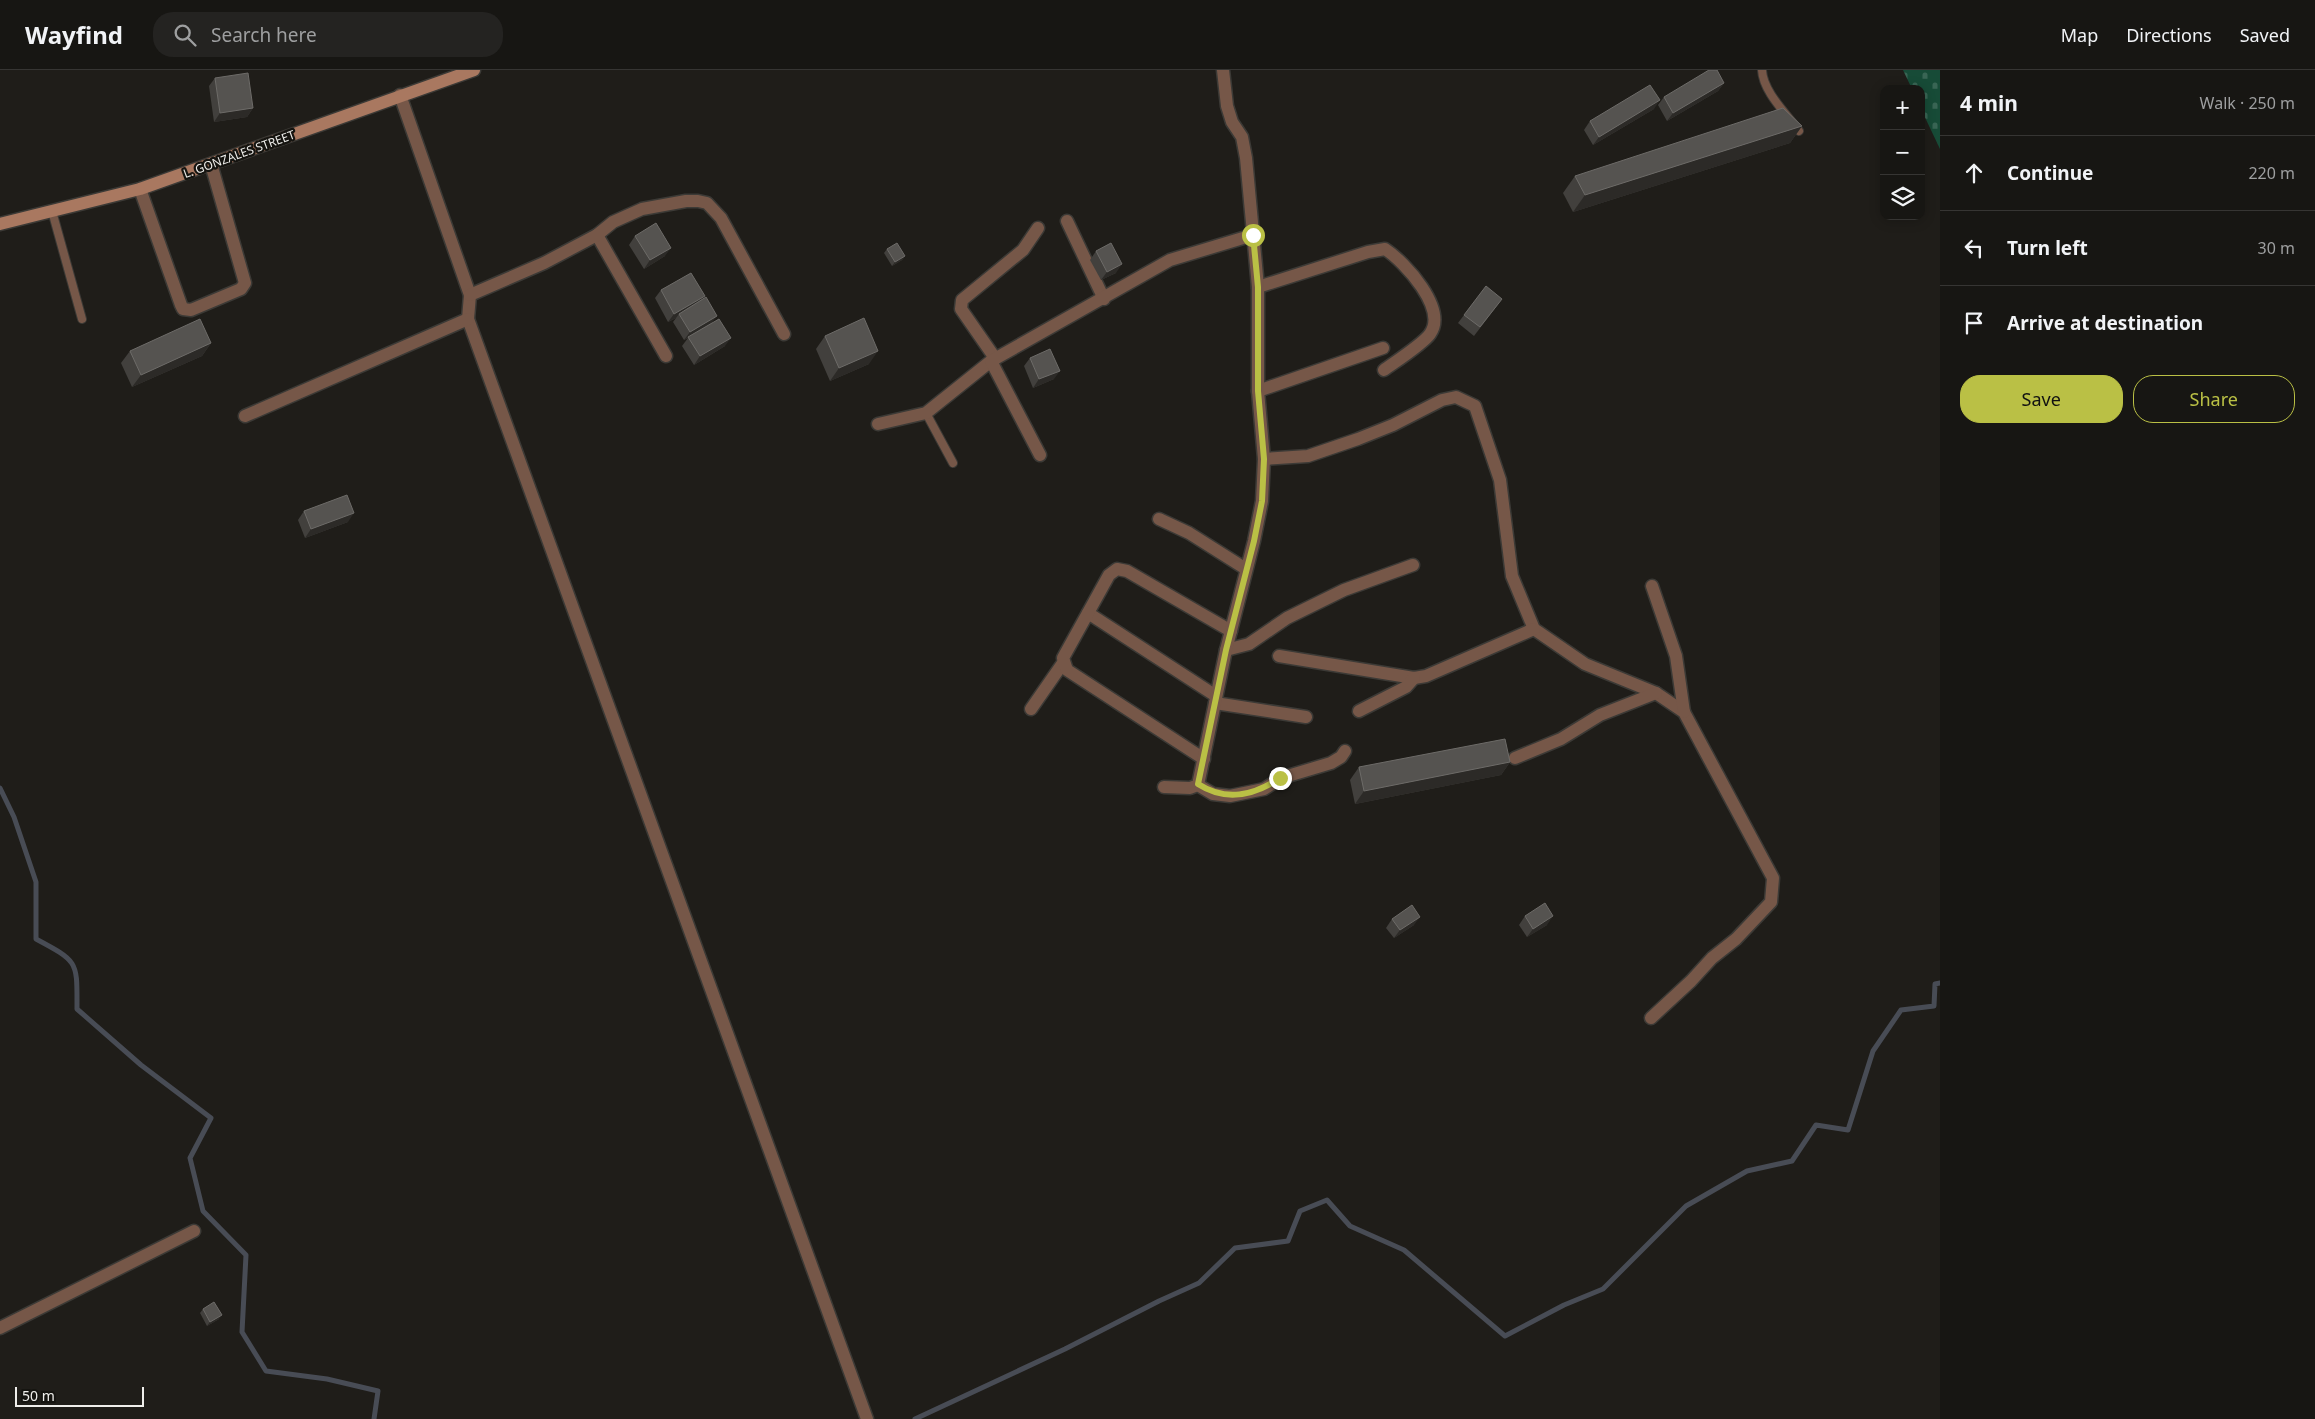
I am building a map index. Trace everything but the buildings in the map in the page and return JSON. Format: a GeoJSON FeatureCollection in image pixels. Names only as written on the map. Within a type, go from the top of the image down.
{"type":"FeatureCollection","features":[{"type":"Feature","properties":{"kind":"street","name":"L. GONZALES STREET"},"geometry":{"type":"LineString","coordinates":[[0,224],[140,189],[474,70]]}},
{"type":"Feature","properties":{"kind":"street"},"geometry":{"type":"LineString","coordinates":[[1164,787],[1190,788],[1198,784],[1226,650],[1262,501],[1264,459],[1258,391],[1258,287],[1246,158],[1242,137],[1232,122],[1227,106],[1223,70]]}},
{"type":"Feature","properties":{"kind":"street"},"geometry":{"type":"LineString","coordinates":[[400,95],[470,295],[468,318],[867,1419]]}},
{"type":"Feature","properties":{"kind":"street"},"geometry":{"type":"LineString","coordinates":[[140,189],[181,305],[183,309],[191,310],[241,289],[245,283],[212,164]]}},
{"type":"Feature","properties":{"kind":"street"},"geometry":{"type":"LineString","coordinates":[[470,295],[544,263],[597,235],[614,222],[642,208],[686,201],[707,203],[721,218],[784,334]]}},
{"type":"Feature","properties":{"kind":"street"},"geometry":{"type":"LineString","coordinates":[[1067,221],[1104,298]]}},
{"type":"Feature","properties":{"kind":"street"},"geometry":{"type":"LineString","coordinates":[[1038,228],[1023,250],[962,300],[961,309],[993,360],[1040,454]]}},
{"type":"Feature","properties":{"kind":"street"},"geometry":{"type":"LineString","coordinates":[[597,235],[666,356]]}},
{"type":"Feature","properties":{"kind":"street"},"geometry":{"type":"LineString","coordinates":[[878,424],[926,413],[993,360],[1170,260],[1253,235]]}},
{"type":"Feature","properties":{"kind":"street"},"geometry":{"type":"LineString","coordinates":[[1258,287],[1368,252],[1385,249],[1399,258],[1423,288],[1435,318],[1430,334],[1384,370]]}},
{"type":"Feature","properties":{"kind":"street"},"geometry":{"type":"LineString","coordinates":[[245,416],[468,318]]}},
{"type":"Feature","properties":{"kind":"street"},"geometry":{"type":"LineString","coordinates":[[1258,391],[1383,348]]}},
{"type":"Feature","properties":{"kind":"street"},"geometry":{"type":"LineString","coordinates":[[1264,459],[1308,456],[1393,425],[1442,400],[1456,397],[1468,401],[1475,406],[1500,480],[1512,576],[1534,630],[1585,664],[1656,693],[1684,712]]}},
{"type":"Feature","properties":{"kind":"street"},"geometry":{"type":"LineString","coordinates":[[1159,519],[1189,533],[1246,569]]}},
{"type":"Feature","properties":{"kind":"street"},"geometry":{"type":"LineString","coordinates":[[1226,650],[1249,644],[1287,618],[1344,590],[1413,565]]}},
{"type":"Feature","properties":{"kind":"street"},"geometry":{"type":"LineString","coordinates":[[1032,708],[1063,663],[1064,654],[1109,575],[1117,569],[1122,569],[1231,631]]}},
{"type":"Feature","properties":{"kind":"street"},"geometry":{"type":"LineString","coordinates":[[1651,1018],[1691,981],[1712,958],[1736,939],[1771,902],[1773,878],[1684,712],[1676,656],[1652,586]]}},
{"type":"Feature","properties":{"kind":"street"},"geometry":{"type":"LineString","coordinates":[[1088,612],[1216,700],[1306,717]]}},
{"type":"Feature","properties":{"kind":"street"},"geometry":{"type":"LineString","coordinates":[[1279,656],[1354,666],[1414,678],[1426,676],[1534,630]]}},
{"type":"Feature","properties":{"kind":"street"},"geometry":{"type":"LineString","coordinates":[[1063,663],[1067,670],[1204,760]]}},
{"type":"Feature","properties":{"kind":"street"},"geometry":{"type":"LineString","coordinates":[[1359,711],[1406,687],[1414,678]]}},
{"type":"Feature","properties":{"kind":"street"},"geometry":{"type":"LineString","coordinates":[[1515,758],[1561,739],[1600,715],[1656,693]]}},
{"type":"Feature","properties":{"kind":"street"},"geometry":{"type":"LineString","coordinates":[[1198,784],[1213,794],[1230,796],[1264,789],[1280,778],[1331,763],[1341,757],[1345,751]]}},
{"type":"Feature","properties":{"kind":"street"},"geometry":{"type":"LineString","coordinates":[[0,1328],[194,1230]]}},
{"type":"Feature","properties":{"kind":"lane"},"geometry":{"type":"LineString","coordinates":[[1762,70],[1762,78],[1769,91],[1799,131]]}},
{"type":"Feature","properties":{"kind":"lane"},"geometry":{"type":"LineString","coordinates":[[52,211],[82,319]]}},
{"type":"Feature","properties":{"kind":"lane"},"geometry":{"type":"LineString","coordinates":[[926,413],[953,463]]}},
{"type":"Feature","properties":{"kind":"green space"},"geometry":{"type":"Polygon","coordinates":[[[1903,70],[1940,70],[1940,149],[1925,117],[1925,85],[1910,85],[1903,70]]]}},
{"type":"Feature","properties":{"kind":"waterway"},"geometry":{"type":"LineString","coordinates":[[0,788],[14,817],[36,882],[36,939],[61,953],[73,965],[77,981],[77,1009],[141,1065],[211,1118],[190,1158],[203,1211],[246,1255],[242,1332],[266,1371],[327,1379],[378,1391],[374,1419]]}},
{"type":"Feature","properties":{"kind":"waterway"},"geometry":{"type":"LineString","coordinates":[[915,1419],[1065,1349],[1159,1301],[1199,1283],[1235,1248],[1288,1241],[1300,1211],[1327,1200],[1350,1226],[1404,1250],[1505,1336],[1564,1305],[1603,1289],[1686,1206],[1747,1171],[1792,1161],[1816,1125],[1848,1130],[1873,1051],[1901,1010],[1934,1006],[1935,984],[1940,983]]}},
{"type":"Feature","properties":{"kind":"route"},"geometry":{"type":"LineString","coordinates":[[1253,235],[1258,287],[1258,391],[1264,459],[1262,501],[1254,541],[1226,650],[1198,784],[1213,794],[1230,796],[1264,789],[1280,778]]}}]}
